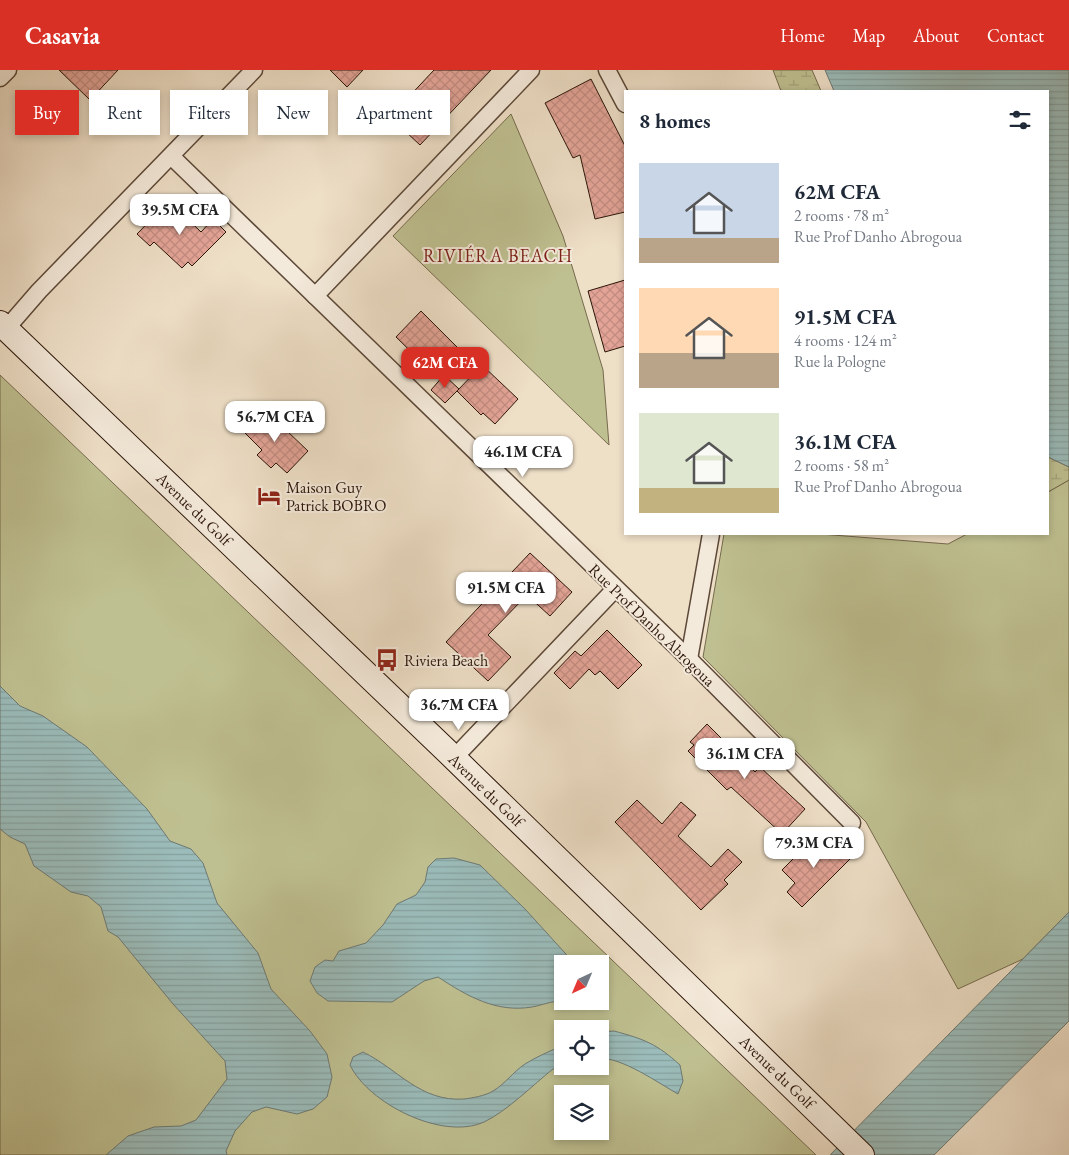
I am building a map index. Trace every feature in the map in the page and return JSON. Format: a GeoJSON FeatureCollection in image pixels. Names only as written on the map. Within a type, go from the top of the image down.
{"type":"FeatureCollection","features":[{"type":"Feature","properties":{"kind":"main road","name":"Avenue du Golf"},"geometry":{"type":"LineString","coordinates":[[3,326],[454,758],[862,1155]]}},
{"type":"Feature","properties":{"kind":"street"},"geometry":{"type":"LineString","coordinates":[[0,78],[8,70]]}},
{"type":"Feature","properties":{"kind":"street"},"geometry":{"type":"LineString","coordinates":[[3,326],[254,70]]}},
{"type":"Feature","properties":{"kind":"street"},"geometry":{"type":"LineString","coordinates":[[315,296],[531,70]]}},
{"type":"Feature","properties":{"kind":"street"},"geometry":{"type":"LineString","coordinates":[[607,70],[624,102]]}},
{"type":"Feature","properties":{"kind":"street","name":"Rue Prof Danho Abrogoua"},"geometry":{"type":"LineString","coordinates":[[171,156],[689,659],[852,822]]}},
{"type":"Feature","properties":{"kind":"street"},"geometry":{"type":"LineString","coordinates":[[689,659],[711,535]]}},
{"type":"Feature","properties":{"kind":"street"},"geometry":{"type":"LineString","coordinates":[[454,758],[615,589]]}},
{"type":"Feature","properties":{"kind":"green space"},"geometry":{"type":"Polygon","coordinates":[[[773,70],[812,70],[821,90],[781,90],[773,70]]]}},
{"type":"Feature","properties":{"kind":"green space"},"geometry":{"type":"Polygon","coordinates":[[[511,114],[563,236],[603,370],[609,445],[393,236],[511,114]]]}},
{"type":"Feature","properties":{"kind":"green space"},"geometry":{"type":"Polygon","coordinates":[[[0,375],[607,955],[554,955],[554,1010],[609,1010],[609,957],[816,1155],[0,1155],[0,375]]]}},
{"type":"Feature","properties":{"kind":"green space"},"geometry":{"type":"Polygon","coordinates":[[[1049,457],[1069,467],[1069,480],[1049,491],[1049,457]]]}},
{"type":"Feature","properties":{"kind":"green space"},"geometry":{"type":"Polygon","coordinates":[[[1069,480],[1069,912],[1023,959],[958,989],[866,822],[703,657],[724,535],[833,535],[948,544],[965,535],[1049,535],[1049,491],[1069,480]]]}},
{"type":"Feature","properties":{"kind":"water"},"geometry":{"type":"Polygon","coordinates":[[[825,70],[1069,70],[1069,467],[1049,457],[1049,90],[834,90],[825,70]]]}},
{"type":"Feature","properties":{"kind":"water"},"geometry":{"type":"Polygon","coordinates":[[[0,686],[20,706],[43,716],[87,747],[147,809],[170,841],[191,849],[203,863],[217,903],[258,953],[271,989],[310,1031],[327,1054],[332,1077],[327,1097],[313,1109],[297,1114],[266,1107],[252,1112],[235,1131],[226,1151],[227,1155],[106,1155],[128,1136],[154,1127],[181,1126],[196,1120],[227,1079],[225,1061],[173,1004],[118,937],[108,931],[101,907],[88,896],[71,892],[34,866],[25,844],[10,837],[0,829],[0,686]]]}},
{"type":"Feature","properties":{"kind":"water"},"geometry":{"type":"Polygon","coordinates":[[[454,858],[480,865],[525,909],[567,955],[554,955],[554,1002],[532,1007],[506,1008],[482,1001],[460,991],[438,977],[424,981],[392,1002],[328,1001],[317,993],[310,981],[315,967],[325,960],[333,961],[339,951],[366,943],[383,925],[397,904],[416,895],[425,882],[428,867],[436,859],[454,858]]]}},
{"type":"Feature","properties":{"kind":"water"},"geometry":{"type":"Polygon","coordinates":[[[1069,912],[1069,1021],[934,1155],[830,1155],[1069,912]]]}},
{"type":"Feature","properties":{"kind":"water"},"geometry":{"type":"Polygon","coordinates":[[[609,1031],[614,1031],[650,1043],[680,1065],[683,1081],[678,1094],[629,1066],[609,1059],[609,1031]]]}},
{"type":"Feature","properties":{"kind":"water"},"geometry":{"type":"Polygon","coordinates":[[[554,1050],[554,1069],[493,1117],[467,1127],[428,1122],[408,1115],[389,1105],[359,1079],[350,1065],[353,1057],[363,1052],[422,1090],[448,1099],[464,1099],[493,1091],[525,1064],[554,1050]]]}},
{"type":"Feature","properties":{"kind":"building"},"geometry":{"type":"Polygon","coordinates":[[[59,70],[118,70],[99,90],[89,90],[89,99],[59,70]]]}},
{"type":"Feature","properties":{"kind":"building"},"geometry":{"type":"Polygon","coordinates":[[[330,70],[363,70],[347,87],[330,70]]]}},
{"type":"Feature","properties":{"kind":"building"},"geometry":{"type":"Polygon","coordinates":[[[434,70],[491,70],[450,113],[450,90],[415,90],[434,70]]]}},
{"type":"Feature","properties":{"kind":"building"},"geometry":{"type":"Polygon","coordinates":[[[591,79],[624,144],[624,212],[595,219],[580,155],[573,158],[545,103],[591,79]]]}},
{"type":"Feature","properties":{"kind":"building"},"geometry":{"type":"Polygon","coordinates":[[[409,135],[429,135],[420,145],[409,135]]]}},
{"type":"Feature","properties":{"kind":"building"},"geometry":{"type":"Polygon","coordinates":[[[169,201],[201,232],[213,219],[226,232],[192,266],[188,262],[182,268],[154,242],[150,246],[137,234],[169,201]]]}},
{"type":"Feature","properties":{"kind":"building"},"geometry":{"type":"Polygon","coordinates":[[[624,280],[624,346],[605,352],[588,291],[624,280]]]}},
{"type":"Feature","properties":{"kind":"building"},"geometry":{"type":"Polygon","coordinates":[[[421,311],[460,350],[435,375],[396,337],[421,311]]]}},
{"type":"Feature","properties":{"kind":"building"},"geometry":{"type":"Polygon","coordinates":[[[482,365],[518,399],[495,424],[483,413],[481,415],[457,391],[482,365]]]}},
{"type":"Feature","properties":{"kind":"building"},"geometry":{"type":"Polygon","coordinates":[[[444,375],[459,389],[445,403],[431,390],[444,375]]]}},
{"type":"Feature","properties":{"kind":"building"},"geometry":{"type":"Polygon","coordinates":[[[265,410],[308,451],[287,473],[276,463],[271,468],[257,455],[262,450],[244,432],[265,410]]]}},
{"type":"Feature","properties":{"kind":"building"},"geometry":{"type":"Polygon","coordinates":[[[530,553],[572,592],[550,616],[527,595],[488,635],[511,657],[488,681],[446,642],[530,553]]]}},
{"type":"Feature","properties":{"kind":"building"},"geometry":{"type":"Polygon","coordinates":[[[607,630],[642,665],[618,689],[600,671],[595,675],[589,669],[570,689],[554,673],[575,651],[581,656],[607,630]]]}},
{"type":"Feature","properties":{"kind":"building"},"geometry":{"type":"Polygon","coordinates":[[[488,700],[492,703],[482,714],[478,710],[488,700]]]}},
{"type":"Feature","properties":{"kind":"building"},"geometry":{"type":"Polygon","coordinates":[[[707,724],[755,772],[760,767],[805,809],[782,834],[731,787],[727,790],[688,751],[694,745],[690,742],[707,724]]]}},
{"type":"Feature","properties":{"kind":"building"},"geometry":{"type":"Polygon","coordinates":[[[637,800],[662,824],[681,802],[696,815],[678,836],[711,867],[728,849],[742,862],[724,880],[728,884],[701,910],[615,822],[637,800]]]}},
{"type":"Feature","properties":{"kind":"building"},"geometry":{"type":"Polygon","coordinates":[[[817,835],[830,848],[837,842],[852,857],[802,907],[787,892],[795,883],[782,870],[817,835]]]}},
{"type":"Feature","properties":{"kind":"place","name":"Maison Guy Patrick BOBRO"},"geometry":{"type":"Point","coordinates":[269,496]}},
{"type":"Feature","properties":{"kind":"place","name":"Riviera Beach"},"geometry":{"type":"Point","coordinates":[387,660]}},
{"type":"Feature","properties":{"kind":"district","name":"RIVIÉRA BEACH"},"geometry":{"type":"Point","coordinates":[498,255]}}]}
